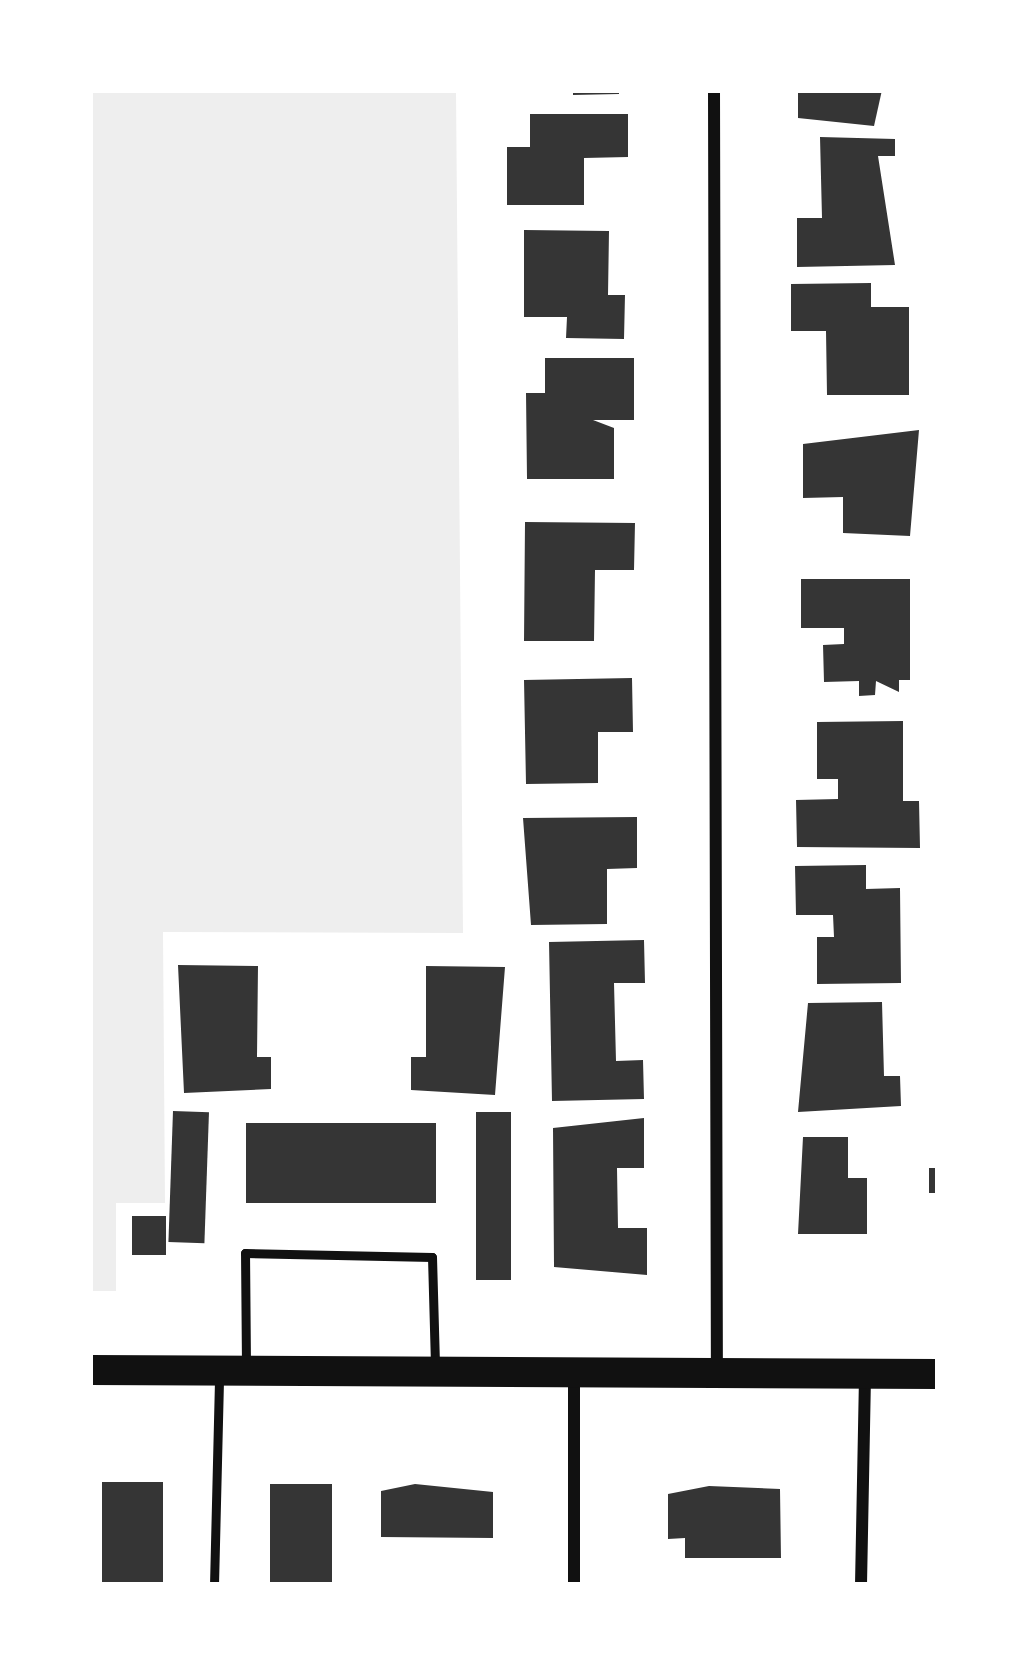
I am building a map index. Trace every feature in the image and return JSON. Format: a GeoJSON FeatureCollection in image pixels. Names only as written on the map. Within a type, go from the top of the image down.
{"type":"FeatureCollection","features":[{"type":"Feature","properties":{"kind":"main road"},"geometry":{"type":"LineString","coordinates":[[90,1370],[938,1374]]}},
{"type":"Feature","properties":{"kind":"street"},"geometry":{"type":"LineString","coordinates":[[714,90],[717,1373]]}},
{"type":"Feature","properties":{"kind":"street"},"geometry":{"type":"LineString","coordinates":[[574,1373],[574,1585]]}},
{"type":"Feature","properties":{"kind":"street"},"geometry":{"type":"LineString","coordinates":[[861,1585],[865,1373]]}},
{"type":"Feature","properties":{"kind":"lane"},"geometry":{"type":"LineString","coordinates":[[214,1585],[245,1253],[432,1257],[435,1372]]}},
{"type":"Feature","properties":{"kind":"shaded area"},"geometry":{"type":"Polygon","coordinates":[[[90,90],[456,90],[463,933],[163,932],[165,1203],[116,1203],[116,1291],[90,1291],[90,90]]]}},
{"type":"Feature","properties":{"kind":"building"},"geometry":{"type":"Polygon","coordinates":[[[573,90],[619,90],[619,94],[573,95],[573,90]]]}},
{"type":"Feature","properties":{"kind":"building"},"geometry":{"type":"Polygon","coordinates":[[[798,90],[882,90],[874,126],[798,118],[798,90]]]}},
{"type":"Feature","properties":{"kind":"building"},"geometry":{"type":"Polygon","coordinates":[[[530,114],[628,114],[628,157],[584,158],[584,205],[507,205],[507,147],[530,147],[530,114]]]}},
{"type":"Feature","properties":{"kind":"building"},"geometry":{"type":"Polygon","coordinates":[[[820,137],[895,139],[895,156],[878,156],[895,265],[797,267],[797,218],[822,218],[820,137]]]}},
{"type":"Feature","properties":{"kind":"building"},"geometry":{"type":"Polygon","coordinates":[[[524,230],[609,231],[608,295],[625,295],[624,339],[566,338],[567,317],[524,317],[524,230]]]}},
{"type":"Feature","properties":{"kind":"building"},"geometry":{"type":"Polygon","coordinates":[[[871,283],[871,307],[909,307],[909,395],[827,395],[826,331],[791,331],[791,284],[871,283]]]}},
{"type":"Feature","properties":{"kind":"building"},"geometry":{"type":"Polygon","coordinates":[[[545,358],[634,358],[634,420],[593,420],[614,428],[614,479],[527,479],[526,393],[545,393],[545,358]]]}},
{"type":"Feature","properties":{"kind":"building"},"geometry":{"type":"Polygon","coordinates":[[[919,430],[910,536],[843,533],[843,497],[803,498],[803,444],[919,430]]]}},
{"type":"Feature","properties":{"kind":"building"},"geometry":{"type":"Polygon","coordinates":[[[525,522],[635,523],[634,570],[595,570],[594,641],[524,641],[525,522]]]}},
{"type":"Feature","properties":{"kind":"building"},"geometry":{"type":"Polygon","coordinates":[[[801,579],[910,579],[910,680],[899,680],[899,692],[876,681],[875,695],[859,696],[859,681],[824,682],[823,645],[844,644],[844,628],[801,628],[801,579]]]}},
{"type":"Feature","properties":{"kind":"building"},"geometry":{"type":"Polygon","coordinates":[[[632,678],[633,732],[598,732],[598,783],[526,784],[524,680],[632,678]]]}},
{"type":"Feature","properties":{"kind":"building"},"geometry":{"type":"Polygon","coordinates":[[[903,721],[903,801],[919,801],[920,848],[797,847],[796,800],[838,799],[838,779],[817,779],[817,722],[903,721]]]}},
{"type":"Feature","properties":{"kind":"building"},"geometry":{"type":"Polygon","coordinates":[[[637,817],[637,868],[607,869],[607,924],[531,925],[523,818],[637,817]]]}},
{"type":"Feature","properties":{"kind":"building"},"geometry":{"type":"Polygon","coordinates":[[[866,865],[866,889],[900,888],[901,983],[817,984],[817,937],[834,937],[833,915],[796,915],[795,866],[866,865]]]}},
{"type":"Feature","properties":{"kind":"building"},"geometry":{"type":"Polygon","coordinates":[[[644,940],[645,983],[614,983],[616,1061],[643,1060],[644,1099],[552,1101],[549,942],[644,940]]]}},
{"type":"Feature","properties":{"kind":"building"},"geometry":{"type":"Polygon","coordinates":[[[178,965],[258,966],[257,1057],[271,1057],[271,1089],[184,1093],[178,965]]]}},
{"type":"Feature","properties":{"kind":"building"},"geometry":{"type":"Polygon","coordinates":[[[426,966],[505,967],[495,1095],[411,1090],[411,1057],[426,1057],[426,966]]]}},
{"type":"Feature","properties":{"kind":"building"},"geometry":{"type":"Polygon","coordinates":[[[882,1002],[884,1076],[900,1076],[901,1106],[798,1112],[808,1003],[882,1002]]]}},
{"type":"Feature","properties":{"kind":"building"},"geometry":{"type":"Polygon","coordinates":[[[173,1111],[209,1112],[204,1243],[168,1242],[173,1111]]]}},
{"type":"Feature","properties":{"kind":"building"},"geometry":{"type":"Polygon","coordinates":[[[476,1112],[511,1112],[511,1280],[476,1280],[476,1112]]]}},
{"type":"Feature","properties":{"kind":"building"},"geometry":{"type":"Polygon","coordinates":[[[644,1118],[644,1168],[617,1168],[618,1228],[647,1228],[647,1275],[554,1267],[553,1128],[644,1118]]]}},
{"type":"Feature","properties":{"kind":"building"},"geometry":{"type":"Polygon","coordinates":[[[246,1123],[436,1123],[436,1203],[246,1203],[246,1123]]]}},
{"type":"Feature","properties":{"kind":"building"},"geometry":{"type":"Polygon","coordinates":[[[803,1137],[848,1137],[848,1178],[867,1178],[867,1234],[798,1234],[803,1137]]]}},
{"type":"Feature","properties":{"kind":"building"},"geometry":{"type":"Polygon","coordinates":[[[929,1168],[938,1168],[938,1193],[929,1193],[929,1168]]]}},
{"type":"Feature","properties":{"kind":"building"},"geometry":{"type":"Polygon","coordinates":[[[132,1216],[166,1216],[166,1255],[132,1255],[132,1216]]]}},
{"type":"Feature","properties":{"kind":"building"},"geometry":{"type":"Polygon","coordinates":[[[102,1482],[163,1482],[163,1585],[102,1585],[102,1482]]]}},
{"type":"Feature","properties":{"kind":"building"},"geometry":{"type":"Polygon","coordinates":[[[270,1484],[332,1484],[332,1585],[270,1585],[270,1484]]]}},
{"type":"Feature","properties":{"kind":"building"},"geometry":{"type":"Polygon","coordinates":[[[415,1484],[493,1492],[493,1538],[381,1537],[381,1491],[415,1484]]]}},
{"type":"Feature","properties":{"kind":"building"},"geometry":{"type":"Polygon","coordinates":[[[709,1486],[780,1489],[781,1558],[685,1558],[685,1538],[668,1539],[668,1494],[709,1486]]]}}]}
